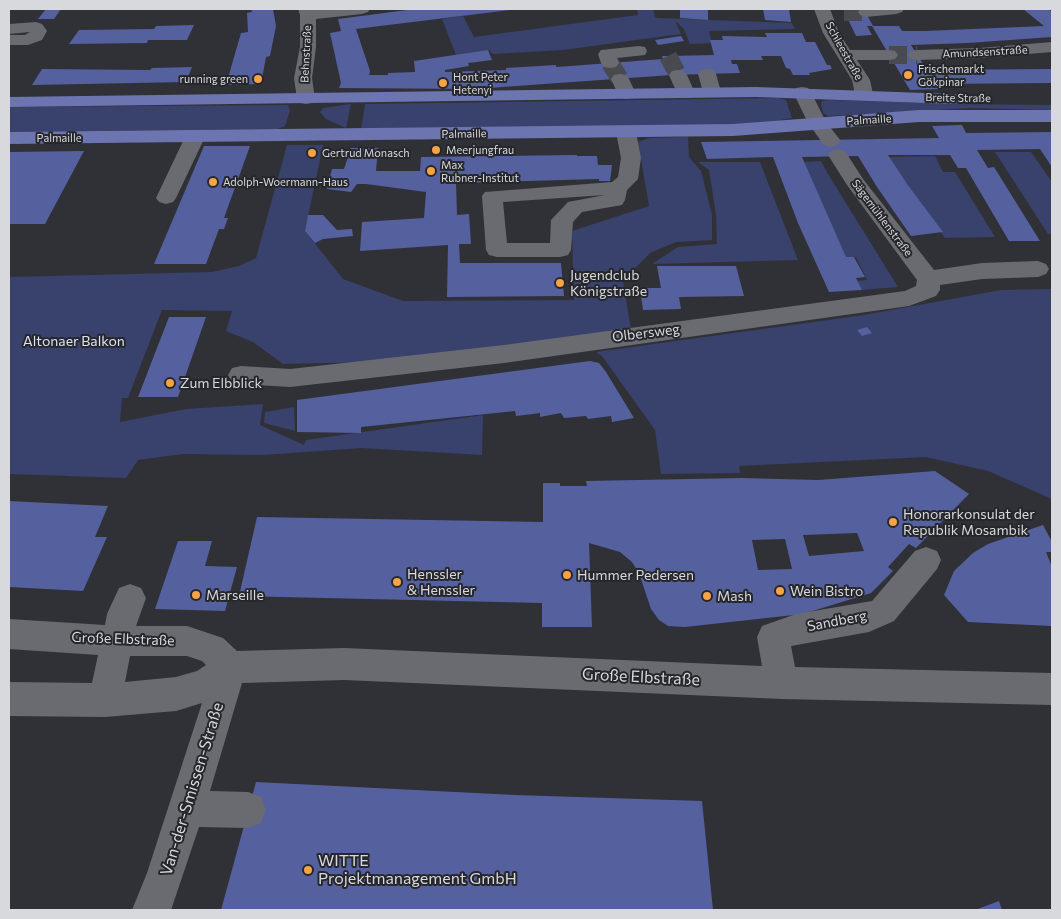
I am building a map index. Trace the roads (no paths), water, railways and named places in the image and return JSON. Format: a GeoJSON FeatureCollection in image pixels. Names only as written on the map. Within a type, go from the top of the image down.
{"type":"FeatureCollection","features":[{"type":"Feature","properties":{"kind":"main road","name":"Palmaille"},"geometry":{"type":"LineString","coordinates":[[9,102],[310,110],[623,87],[686,93],[802,92],[864,94]]}},
{"type":"Feature","properties":{"kind":"main road","name":"Breite Straße"},"geometry":{"type":"LineString","coordinates":[[864,94],[941,98],[1052,99]]}},
{"type":"Feature","properties":{"kind":"main road"},"geometry":{"type":"LineString","coordinates":[[310,110],[331,136]]}},
{"type":"Feature","properties":{"kind":"main road","name":"Palmaille"},"geometry":{"type":"LineString","coordinates":[[9,138],[331,136],[733,130],[919,116]]}},
{"type":"Feature","properties":{"kind":"main road","name":"Breite Straße"},"geometry":{"type":"LineString","coordinates":[[919,116],[1052,116]]}},
{"type":"Feature","properties":{"kind":"street"},"geometry":{"type":"LineString","coordinates":[[307,12],[362,9]]}},
{"type":"Feature","properties":{"kind":"street"},"geometry":{"type":"LineString","coordinates":[[866,12],[896,9]]}},
{"type":"Feature","properties":{"kind":"street","name":"Schleestraße"},"geometry":{"type":"LineString","coordinates":[[827,11],[832,33],[861,80],[864,94]]}},
{"type":"Feature","properties":{"kind":"street","name":"Behnstraße"},"geometry":{"type":"LineString","coordinates":[[307,12],[308,47],[303,78],[310,110]]}},
{"type":"Feature","properties":{"kind":"street"},"geometry":{"type":"LineString","coordinates":[[9,29],[36,27],[39,31],[36,36],[28,40],[9,40]]}},
{"type":"Feature","properties":{"kind":"street","name":"Amundsenstraße"},"geometry":{"type":"LineString","coordinates":[[917,55],[980,53],[1052,47]]}},
{"type":"Feature","properties":{"kind":"street"},"geometry":{"type":"LineString","coordinates":[[610,63],[607,54],[639,51]]}},
{"type":"Feature","properties":{"kind":"street"},"geometry":{"type":"LineString","coordinates":[[847,55],[889,55]]}},
{"type":"Feature","properties":{"kind":"street"},"geometry":{"type":"LineString","coordinates":[[706,74],[712,92]]}},
{"type":"Feature","properties":{"kind":"street"},"geometry":{"type":"LineString","coordinates":[[678,75],[686,93]]}},
{"type":"Feature","properties":{"kind":"street","name":"Sägemühlenstraße"},"geometry":{"type":"LineString","coordinates":[[802,92],[817,123],[866,197],[928,279]]}},
{"type":"Feature","properties":{"kind":"street"},"geometry":{"type":"LineString","coordinates":[[617,188],[616,200],[575,207],[562,220],[560,250],[497,250],[492,196],[617,188],[628,179],[630,158],[626,132]]}},
{"type":"Feature","properties":{"kind":"street"},"geometry":{"type":"LineString","coordinates":[[166,198],[194,137]]}},
{"type":"Feature","properties":{"kind":"street"},"geometry":{"type":"LineString","coordinates":[[928,279],[982,271],[1047,268]]}},
{"type":"Feature","properties":{"kind":"street","name":"Olbersweg"},"geometry":{"type":"LineString","coordinates":[[241,375],[300,377],[504,354],[617,337],[784,316],[909,298],[928,290],[928,279]]}},
{"type":"Feature","properties":{"kind":"street","name":"Sandberg"},"geometry":{"type":"LineString","coordinates":[[782,683],[773,637],[796,629],[869,617],[883,611],[926,560]]}},
{"type":"Feature","properties":{"kind":"street"},"geometry":{"type":"LineString","coordinates":[[105,700],[123,614],[130,598]]}},
{"type":"Feature","properties":{"kind":"street","name":"Große Elbstraße"},"geometry":{"type":"LineString","coordinates":[[9,634],[118,641],[187,642],[212,649],[230,667],[344,664],[782,683],[1052,689]]}},
{"type":"Feature","properties":{"kind":"street"},"geometry":{"type":"LineString","coordinates":[[9,699],[105,700],[176,694],[206,685],[230,667]]}},
{"type":"Feature","properties":{"kind":"street","name":"Van-der-Smissen-Straße"},"geometry":{"type":"LineString","coordinates":[[152,910],[166,873],[230,667]]}},
{"type":"Feature","properties":{"kind":"street"},"geometry":{"type":"LineString","coordinates":[[186,808],[248,810]]}},
{"type":"Feature","properties":{"kind":"tunnel"},"geometry":{"type":"LineString","coordinates":[[844,12],[866,12]]}},
{"type":"Feature","properties":{"kind":"tunnel"},"geometry":{"type":"LineString","coordinates":[[889,55],[917,55]]}},
{"type":"Feature","properties":{"kind":"tunnel"},"geometry":{"type":"LineString","coordinates":[[668,56],[678,75]]}},
{"type":"Feature","properties":{"kind":"tunnel"},"geometry":{"type":"LineString","coordinates":[[610,63],[620,79]]}},
{"type":"Feature","properties":{"kind":"place","name":"Frischemarkt Gökpinar"},"geometry":{"type":"Point","coordinates":[908,75]}},
{"type":"Feature","properties":{"kind":"place","name":"running green"},"geometry":{"type":"Point","coordinates":[258,79]}},
{"type":"Feature","properties":{"kind":"place","name":"Hont Peter Hetenyi"},"geometry":{"type":"Point","coordinates":[443,83]}},
{"type":"Feature","properties":{"kind":"place","name":"Meerjungfrau"},"geometry":{"type":"Point","coordinates":[436,150]}},
{"type":"Feature","properties":{"kind":"place","name":"Gertrud Monasch"},"geometry":{"type":"Point","coordinates":[312,153]}},
{"type":"Feature","properties":{"kind":"place","name":"Max Rubner-Institut"},"geometry":{"type":"Point","coordinates":[431,171]}},
{"type":"Feature","properties":{"kind":"place","name":"Adolph-Woermann-Haus"},"geometry":{"type":"Point","coordinates":[213,182]}},
{"type":"Feature","properties":{"kind":"place","name":"Jugendclub Königstraße"},"geometry":{"type":"Point","coordinates":[560,283]}},
{"type":"Feature","properties":{"kind":"place","name":"Zum Elbblick"},"geometry":{"type":"Point","coordinates":[170,383]}},
{"type":"Feature","properties":{"kind":"place","name":"Honorarkonsulat der Republik Mosambik"},"geometry":{"type":"Point","coordinates":[893,522]}},
{"type":"Feature","properties":{"kind":"place","name":"Hummer Pedersen"},"geometry":{"type":"Point","coordinates":[567,575]}},
{"type":"Feature","properties":{"kind":"place","name":"Henssler & Henssler"},"geometry":{"type":"Point","coordinates":[397,582]}},
{"type":"Feature","properties":{"kind":"place","name":"Wein Bistro"},"geometry":{"type":"Point","coordinates":[780,591]}},
{"type":"Feature","properties":{"kind":"place","name":"Marseille"},"geometry":{"type":"Point","coordinates":[196,595]}},
{"type":"Feature","properties":{"kind":"place","name":"Mash"},"geometry":{"type":"Point","coordinates":[707,596]}},
{"type":"Feature","properties":{"kind":"place","name":"WITTE Projektmanagement GmbH"},"geometry":{"type":"Point","coordinates":[308,870]}},
{"type":"Feature","properties":{"kind":"park label","name":"Altonaer Balkon"},"geometry":{"type":"Point","coordinates":[74,341]}}]}
